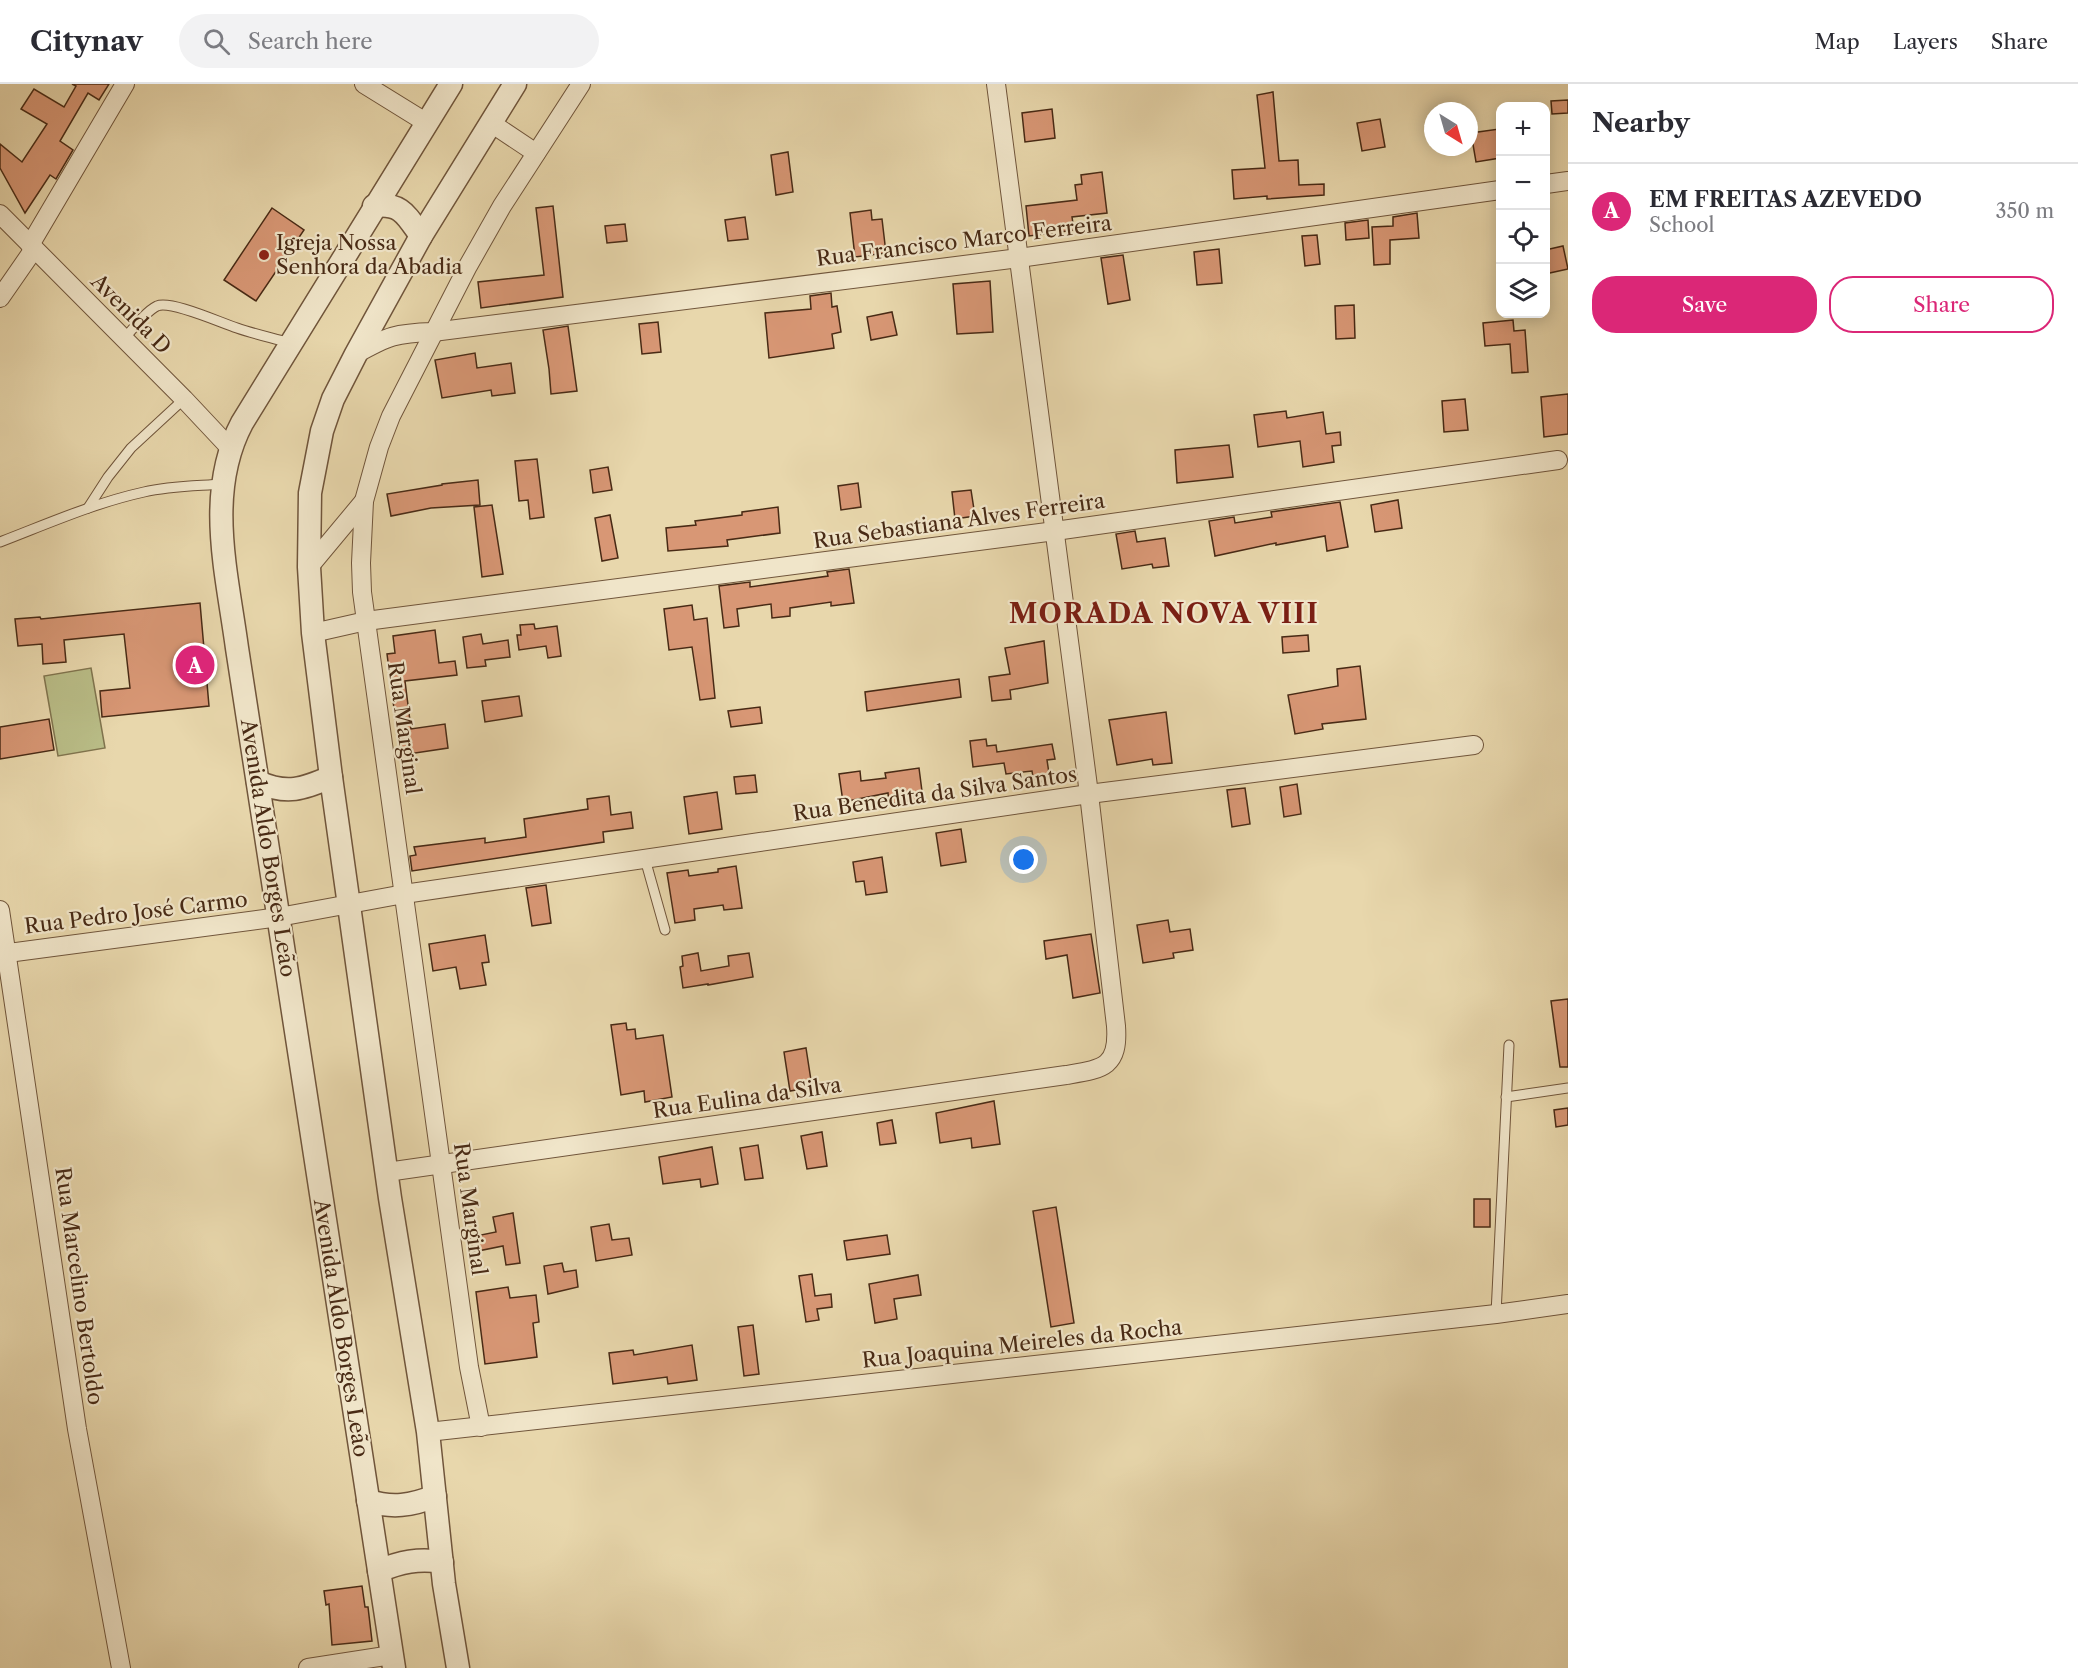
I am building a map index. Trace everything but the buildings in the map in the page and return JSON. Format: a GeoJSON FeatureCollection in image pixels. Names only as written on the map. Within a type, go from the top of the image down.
{"type":"FeatureCollection","features":[{"type":"Feature","properties":{"kind":"street"},"geometry":{"type":"LineString","coordinates":[[0,298],[32,247],[125,84]]}},
{"type":"Feature","properties":{"kind":"street"},"geometry":{"type":"LineString","coordinates":[[364,84],[427,123]]}},
{"type":"Feature","properties":{"kind":"street","name":"Avenida Aldo Borges Leão"},"geometry":{"type":"LineString","coordinates":[[393,1662],[223,549],[220,501],[230,448],[245,416],[451,84]]}},
{"type":"Feature","properties":{"kind":"street"},"geometry":{"type":"LineString","coordinates":[[458,1668],[442,1562],[428,1432],[387,1172],[331,777],[313,633],[309,567],[310,493],[322,430],[333,399],[421,236],[515,84]]}},
{"type":"Feature","properties":{"kind":"street","name":"Rua Marginal"},"geometry":{"type":"LineString","coordinates":[[480,1427],[469,1367],[440,1163],[366,621],[361,563],[364,501],[379,447],[391,416],[433,332],[468,266],[536,153],[581,84]]}},
{"type":"Feature","properties":{"kind":"street"},"geometry":{"type":"LineString","coordinates":[[996,84],[1089,794]]}},
{"type":"Feature","properties":{"kind":"street"},"geometry":{"type":"LineString","coordinates":[[491,123],[536,153]]}},
{"type":"Feature","properties":{"kind":"street"},"geometry":{"type":"LineString","coordinates":[[1550,183],[1568,181]]}},
{"type":"Feature","properties":{"kind":"street","name":"Rua Francisco Marco Ferreira"},"geometry":{"type":"LineString","coordinates":[[356,354],[389,336],[403,333],[433,332],[1019,258],[1496,191]]}},
{"type":"Feature","properties":{"kind":"street"},"geometry":{"type":"LineString","coordinates":[[374,206],[389,205],[398,208],[408,217],[421,236]]}},
{"type":"Feature","properties":{"kind":"street","name":"Avenida D"},"geometry":{"type":"LineString","coordinates":[[2,218],[184,399],[230,448]]}},
{"type":"Feature","properties":{"kind":"street","name":"Rua Sebastiana Alves Ferreira"},"geometry":{"type":"LineString","coordinates":[[313,633],[366,621],[1054,531],[1558,460]]}},
{"type":"Feature","properties":{"kind":"street"},"geometry":{"type":"LineString","coordinates":[[309,567],[364,501]]}},
{"type":"Feature","properties":{"kind":"street","name":"Rua Benedita da Silva Santos"},"geometry":{"type":"LineString","coordinates":[[349,905],[404,894],[1089,794],[1474,745]]}},
{"type":"Feature","properties":{"kind":"street"},"geometry":{"type":"LineString","coordinates":[[258,782],[274,789],[289,790],[315,784],[331,777]]}},
{"type":"Feature","properties":{"kind":"street","name":"Rua Eulina da Silva"},"geometry":{"type":"LineString","coordinates":[[387,1172],[1038,1080],[1088,1072],[1103,1066],[1110,1060],[1117,1046],[1116,1026],[1089,794]]}},
{"type":"Feature","properties":{"kind":"street","name":"Rua Pedro José Carmo"},"geometry":{"type":"LineString","coordinates":[[4,953],[279,917],[349,905]]}},
{"type":"Feature","properties":{"kind":"street","name":"Rua Marcelino Bertoldo"},"geometry":{"type":"LineString","coordinates":[[0,910],[4,953],[77,1429],[121,1668]]}},
{"type":"Feature","properties":{"kind":"street","name":"Rua Joaquina Meireles da Rocha"},"geometry":{"type":"LineString","coordinates":[[428,1432],[1496,1314],[1568,1304]]}},
{"type":"Feature","properties":{"kind":"street"},"geometry":{"type":"LineString","coordinates":[[368,1502],[392,1506],[409,1505],[435,1496]]}},
{"type":"Feature","properties":{"kind":"street"},"geometry":{"type":"LineString","coordinates":[[380,1571],[398,1563],[414,1560],[442,1562]]}},
{"type":"Feature","properties":{"kind":"street"},"geometry":{"type":"LineString","coordinates":[[308,1668],[393,1662]]}},
{"type":"Feature","properties":{"kind":"lane"},"geometry":{"type":"LineString","coordinates":[[124,339],[158,306],[166,305],[183,308],[237,328],[290,343]]}},
{"type":"Feature","properties":{"kind":"lane"},"geometry":{"type":"LineString","coordinates":[[88,508],[120,460],[184,399]]}},
{"type":"Feature","properties":{"kind":"lane"},"geometry":{"type":"LineString","coordinates":[[0,542],[88,508],[144,492],[172,487],[222,484]]}},
{"type":"Feature","properties":{"kind":"lane"},"geometry":{"type":"LineString","coordinates":[[645,859],[665,930]]}},
{"type":"Feature","properties":{"kind":"lane"},"geometry":{"type":"LineString","coordinates":[[1496,1314],[1509,1045]]}},
{"type":"Feature","properties":{"kind":"lane"},"geometry":{"type":"LineString","coordinates":[[1506,1097],[1568,1088]]}},
{"type":"Feature","properties":{"kind":"green space"},"geometry":{"type":"Polygon","coordinates":[[[91,668],[105,748],[58,756],[44,676],[91,668]]]}},
{"type":"Feature","properties":{"kind":"place","name":"Igreja Nossa Senhora da Abadia"},"geometry":{"type":"Point","coordinates":[264,255]}},
{"type":"Feature","properties":{"kind":"place","name":"EM FREITAS AZEVEDO"},"geometry":{"type":"Point","coordinates":[195,665]}},
{"type":"Feature","properties":{"kind":"district","name":"MORADA NOVA VIII"},"geometry":{"type":"Point","coordinates":[1164,614]}}]}
